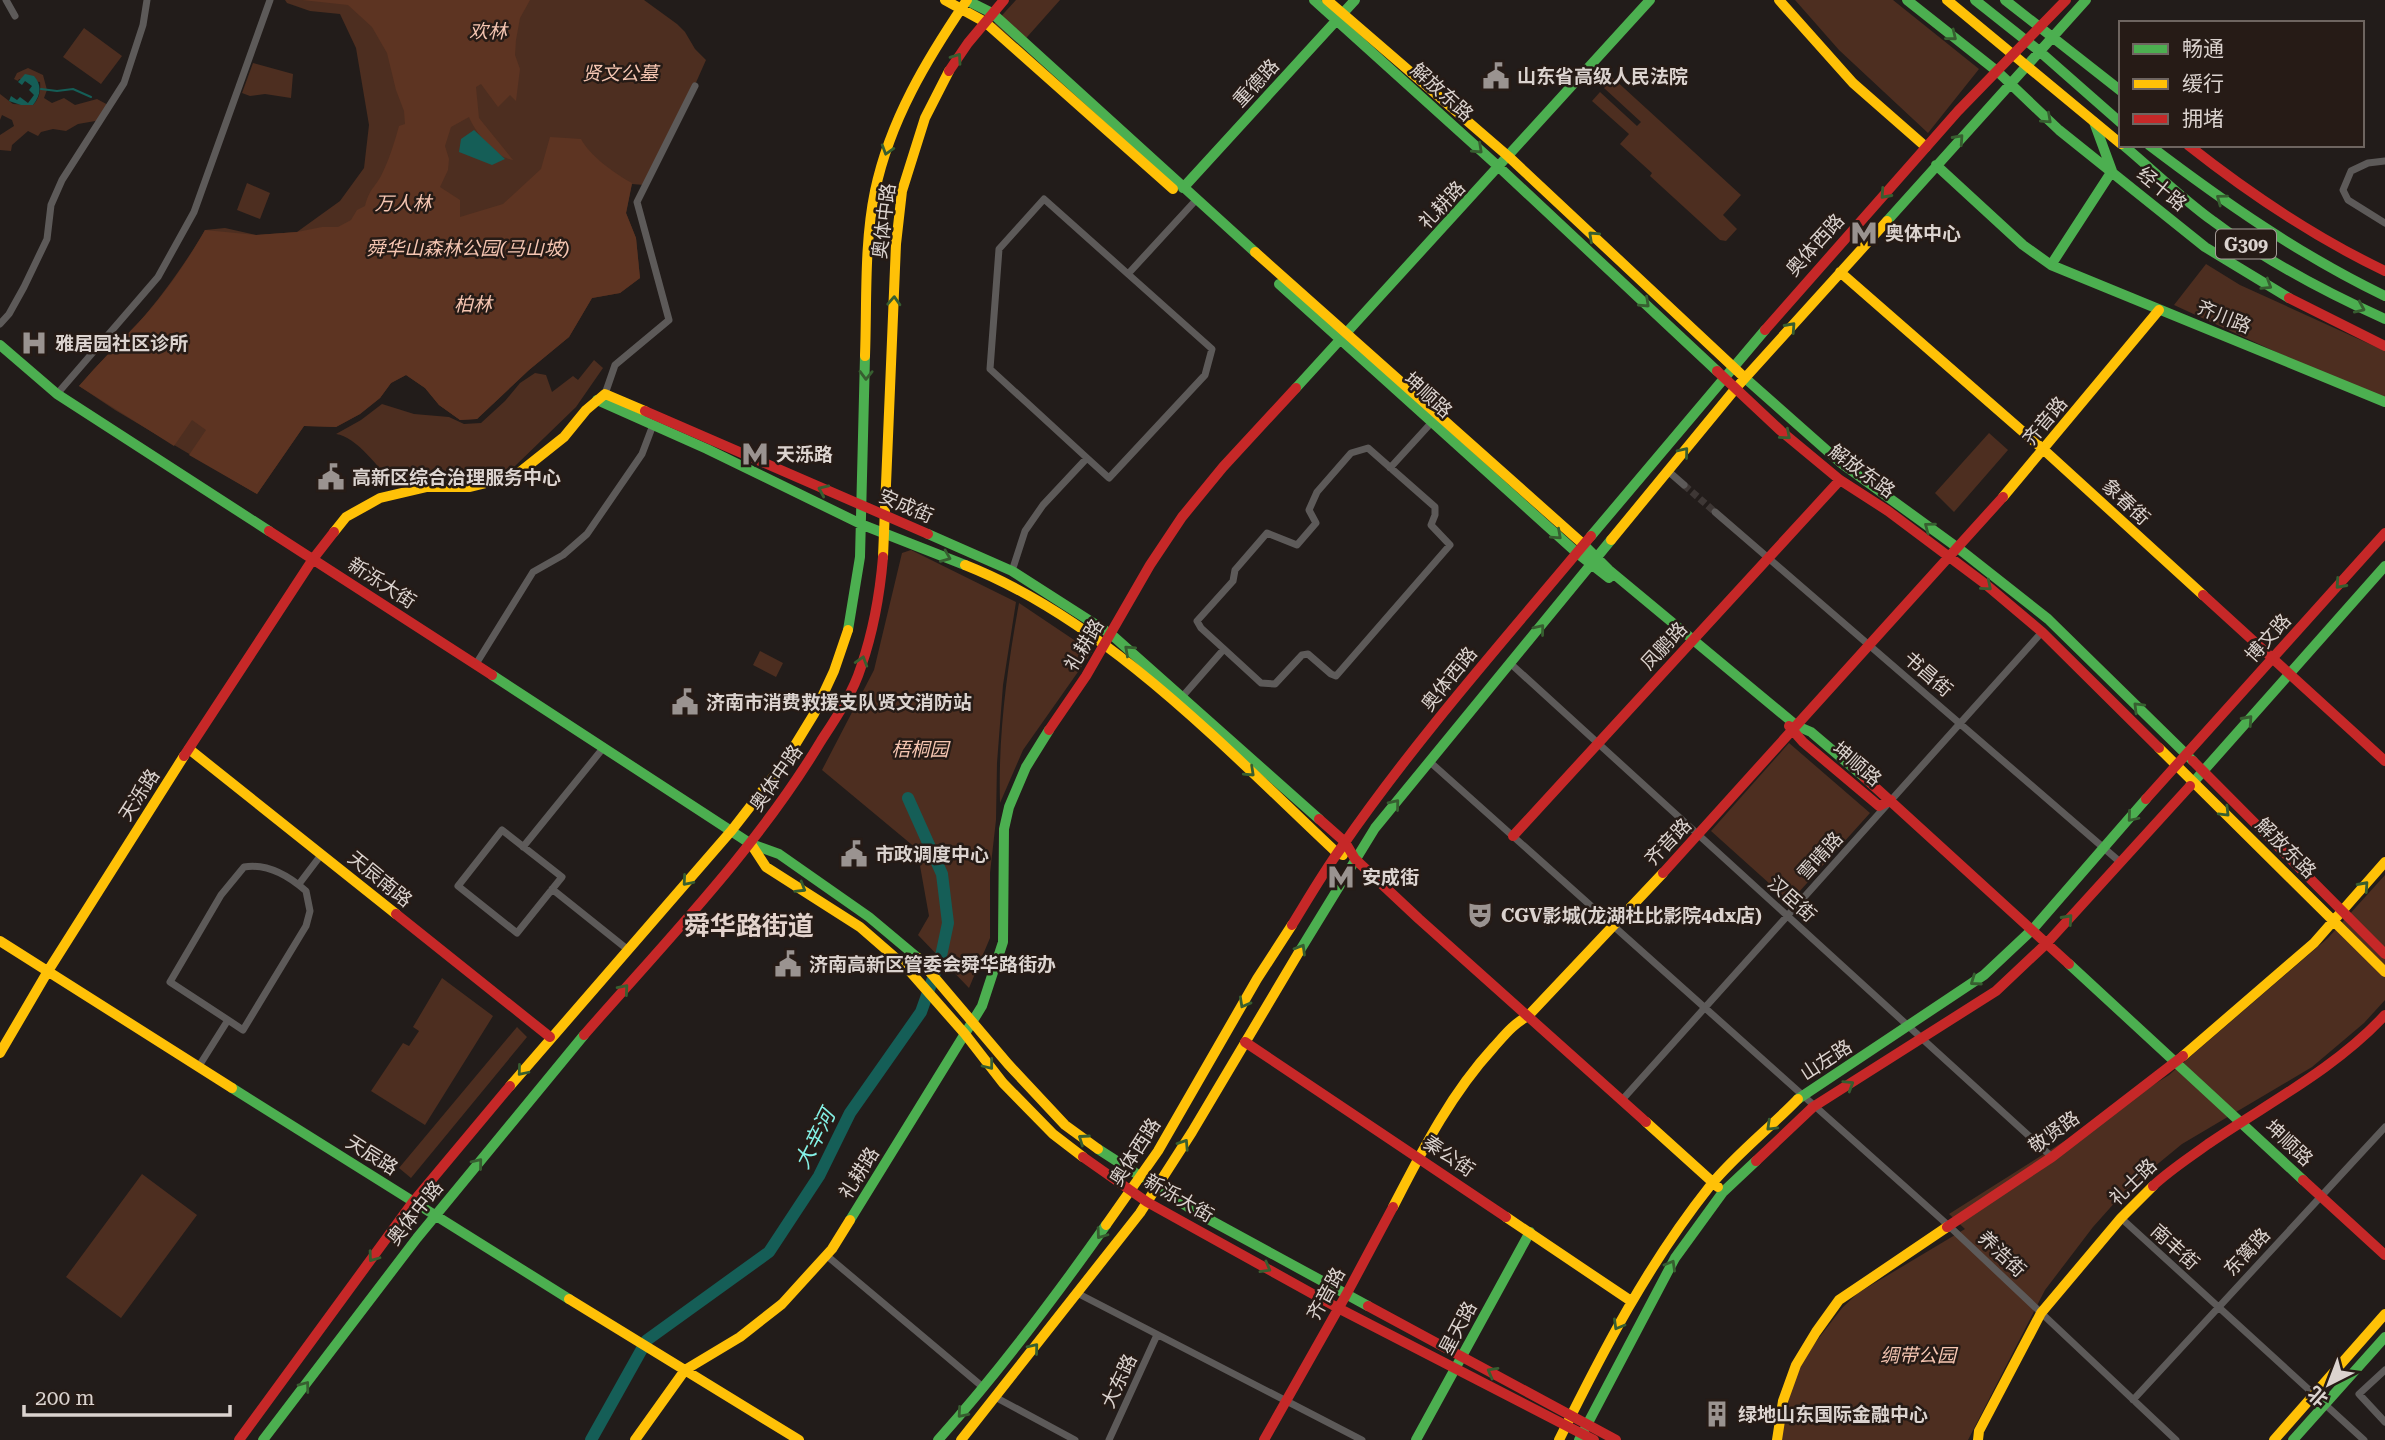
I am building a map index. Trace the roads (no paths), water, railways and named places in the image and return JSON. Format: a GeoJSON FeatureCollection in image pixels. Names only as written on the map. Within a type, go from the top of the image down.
{"type":"FeatureCollection","features":[{"type":"Feature","properties":{"kind":"main road","name":"坤顺路"},"geometry":{"type":"LineString","coordinates":[[945,0],[965,2],[988,18],[1182,188],[1193,203]]}},
{"type":"Feature","properties":{"kind":"main road","name":"奥体中路"},"geometry":{"type":"LineString","coordinates":[[263,1440],[435,1216],[558,1065],[751,844],[796,783],[828,733],[861,668],[883,560],[896,257],[902,191],[925,118],[944,78],[1004,0]]}},
{"type":"Feature","properties":{"kind":"main road","name":"解放东路"},"geometry":{"type":"LineString","coordinates":[[1314,0],[1340,18],[1509,157],[1745,378],[1841,463],[1954,552],[2048,619],[2385,954]]}},
{"type":"Feature","properties":{"kind":"main road","name":"解放东路"},"geometry":{"type":"LineString","coordinates":[[1327,0],[1340,18],[1781,431],[1840,480],[1954,552],[2042,632],[2385,972]]}},
{"type":"Feature","properties":{"kind":"main road","name":"重德路"},"geometry":{"type":"LineString","coordinates":[[1182,188],[1355,0]]}},
{"type":"Feature","properties":{"kind":"main road","name":"礼耕路"},"geometry":{"type":"LineString","coordinates":[[685,1370],[740,1337],[782,1304],[827,1255],[974,1020],[982,1006],[1003,942],[1002,867],[1007,814],[1021,775],[1034,750],[1109,640],[1132,593],[1174,528],[1227,463],[1500,168],[1650,0]]}},
{"type":"Feature","properties":{"kind":"main road"},"geometry":{"type":"LineString","coordinates":[[1779,0],[1853,83],[1926,147]]}},
{"type":"Feature","properties":{"kind":"main road","name":"经十路"},"geometry":{"type":"LineString","coordinates":[[1907,0],[1997,72],[2059,130],[2205,247],[2285,296],[2385,346]]}},
{"type":"Feature","properties":{"kind":"main road","name":"G309"},"geometry":{"type":"LineString","coordinates":[[1947,0],[2026,64]]}},
{"type":"Feature","properties":{"kind":"main road"},"geometry":{"type":"LineString","coordinates":[[1975,0],[2119,120]]}},
{"type":"Feature","properties":{"kind":"main road"},"geometry":{"type":"LineString","coordinates":[[2005,0],[2119,89]]}},
{"type":"Feature","properties":{"kind":"main road","name":"奥体西路"},"geometry":{"type":"LineString","coordinates":[[938,1440],[984,1388],[1052,1301],[1140,1178],[1257,979],[1337,853],[1462,691],[1724,376],[1926,147],[2037,26],[2066,0]]}},
{"type":"Feature","properties":{"kind":"main road","name":"奥体西路"},"geometry":{"type":"LineString","coordinates":[[961,1440],[1147,1202],[1375,828],[1736,388],[2085,0]]}},
{"type":"Feature","properties":{"kind":"main road","name":"奥体中路"},"geometry":{"type":"LineString","coordinates":[[239,1440],[413,1202],[550,1037],[732,830],[784,763],[814,714],[834,671],[849,626],[860,557],[863,524],[867,275],[869,230],[875,190],[894,125],[934,48],[965,2]]}},
{"type":"Feature","properties":{"kind":"main road","name":"坤顺路"},"geometry":{"type":"LineString","coordinates":[[988,18],[1580,549]]}},
{"type":"Feature","properties":{"kind":"main road","name":"经十路"},"geometry":{"type":"LineString","coordinates":[[2026,64],[2119,142]]}},
{"type":"Feature","properties":{"kind":"main road"},"geometry":{"type":"LineString","coordinates":[[2051,265],[2112,171],[2094,121]]}},
{"type":"Feature","properties":{"kind":"main road","name":"经十路"},"geometry":{"type":"LineString","coordinates":[[2126,147],[2212,220],[2265,257],[2334,296],[2385,319]]}},
{"type":"Feature","properties":{"kind":"main road","name":"经十路"},"geometry":{"type":"LineString","coordinates":[[2152,147],[2278,240],[2346,278],[2385,296]]}},
{"type":"Feature","properties":{"kind":"main road"},"geometry":{"type":"LineString","coordinates":[[2190,147],[2238,185],[2308,232],[2385,271]]}},
{"type":"Feature","properties":{"kind":"main road","name":"齐川路"},"geometry":{"type":"LineString","coordinates":[[1936,165],[2023,245],[2051,265],[2385,402]]}},
{"type":"Feature","properties":{"kind":"main road","name":"象春街"},"geometry":{"type":"LineString","coordinates":[[1840,272],[2044,450],[2385,761]]}},
{"type":"Feature","properties":{"kind":"main road","name":"齐音路"},"geometry":{"type":"LineString","coordinates":[[1264,1440],[1432,1134],[1471,1072],[1516,1022],[1527,1016],[1699,835],[1870,646],[2044,450],[2159,310]]}},
{"type":"Feature","properties":{"kind":"main road","name":"坤顺路"},"geometry":{"type":"LineString","coordinates":[[1343,337],[1432,422],[1580,549],[1795,728],[1811,732],[1891,800],[2385,1255]]}},
{"type":"Feature","properties":{"kind":"main road","name":"新泺大街"},"geometry":{"type":"LineString","coordinates":[[0,345],[57,394],[751,844],[779,854],[869,917],[917,956],[974,1020],[1008,1064],[1065,1125],[1140,1178],[1346,1295],[1463,1355],[1571,1415],[1583,1432],[1594,1440]]}},
{"type":"Feature","properties":{"kind":"main road","name":"安成街"},"geometry":{"type":"LineString","coordinates":[[601,397],[1012,571],[1109,640],[1182,697],[1345,842],[1355,859],[1723,1192]]}},
{"type":"Feature","properties":{"kind":"main road","name":"安成街"},"geometry":{"type":"LineString","coordinates":[[601,397],[653,425],[863,524]]}},
{"type":"Feature","properties":{"kind":"main road","name":"天泺路"},"geometry":{"type":"LineString","coordinates":[[0,1053],[48,971],[189,749],[313,559],[346,517],[380,498],[427,487],[470,487],[515,476],[564,437],[586,410],[601,397]]}},
{"type":"Feature","properties":{"kind":"main road","name":"凤鹏路"},"geometry":{"type":"LineString","coordinates":[[1513,836],[1840,480]]}},
{"type":"Feature","properties":{"kind":"main road"},"geometry":{"type":"LineString","coordinates":[[863,524],[883,531]]}},
{"type":"Feature","properties":{"kind":"main road","name":"安成街"},"geometry":{"type":"LineString","coordinates":[[883,531],[1000,579],[1109,640],[1337,853],[1355,859]]}},
{"type":"Feature","properties":{"kind":"main road","name":"博文路"},"geometry":{"type":"LineString","coordinates":[[2176,765],[2385,533]]}},
{"type":"Feature","properties":{"kind":"main road","name":"博文路"},"geometry":{"type":"LineString","coordinates":[[2194,781],[2385,566]]}},
{"type":"Feature","properties":{"kind":"main road","name":"天辰南路"},"geometry":{"type":"LineString","coordinates":[[189,749],[550,1037]]}},
{"type":"Feature","properties":{"kind":"main road","name":"山左路"},"geometry":{"type":"LineString","coordinates":[[1559,1440],[1609,1340],[1659,1255],[1713,1182],[1802,1096],[1984,975],[2032,929],[2176,765]]}},
{"type":"Feature","properties":{"kind":"main road","name":"山左路"},"geometry":{"type":"LineString","coordinates":[[1583,1432],[1675,1258],[1723,1192],[1813,1107],[1996,990],[2047,943],[2194,781]]}},
{"type":"Feature","properties":{"kind":"main road","name":"新泺大街"},"geometry":{"type":"LineString","coordinates":[[751,844],[766,867],[860,927],[906,967],[965,1034],[1003,1083],[1053,1134],[1111,1178],[1147,1202],[1455,1370],[1565,1426],[1616,1440]]}},
{"type":"Feature","properties":{"kind":"main road","name":"敬贤路"},"geometry":{"type":"LineString","coordinates":[[1777,1440],[1777,1425],[1792,1369],[1816,1330],[1839,1300],[2052,1157],[2176,1062],[2314,943],[2385,862]]}},
{"type":"Feature","properties":{"kind":"main road","name":"天辰路"},"geometry":{"type":"LineString","coordinates":[[0,941],[435,1216],[799,1440]]}},
{"type":"Feature","properties":{"kind":"main road","name":"礼士路"},"geometry":{"type":"LineString","coordinates":[[1979,1435],[2041,1313],[2121,1218],[2166,1173],[2303,1084],[2385,1015]]}},
{"type":"Feature","properties":{"kind":"main road","name":"秦公街"},"geometry":{"type":"LineString","coordinates":[[1245,1042],[1632,1301]]}},
{"type":"Feature","properties":{"kind":"main road","name":"星天路"},"geometry":{"type":"LineString","coordinates":[[1416,1440],[1530,1232]]}},
{"type":"Feature","properties":{"kind":"main road"},"geometry":{"type":"LineString","coordinates":[[2274,1440],[2385,1314]]}},
{"type":"Feature","properties":{"kind":"main road"},"geometry":{"type":"LineString","coordinates":[[2292,1440],[2385,1337]]}},
{"type":"Feature","properties":{"kind":"main road"},"geometry":{"type":"LineString","coordinates":[[635,1440],[685,1370]]}},
{"type":"Feature","properties":{"kind":"main road"},"geometry":{"type":"LineString","coordinates":[[1979,1435],[1989,1440]]}},
{"type":"Feature","properties":{"kind":"street"},"geometry":{"type":"LineString","coordinates":[[6,0],[15,16]]}},
{"type":"Feature","properties":{"kind":"street"},"geometry":{"type":"LineString","coordinates":[[0,324],[24,288],[47,239],[51,205],[62,180],[124,83],[143,26],[147,0]]}},
{"type":"Feature","properties":{"kind":"street"},"geometry":{"type":"LineString","coordinates":[[57,394],[158,277],[194,212],[270,0]]}},
{"type":"Feature","properties":{"kind":"street"},"geometry":{"type":"LineString","coordinates":[[601,397],[615,365],[669,320],[637,202],[695,86]]}},
{"type":"Feature","properties":{"kind":"street"},"geometry":{"type":"LineString","coordinates":[[2385,161],[2368,163],[2351,171],[2343,190],[2348,200],[2385,223]]}},
{"type":"Feature","properties":{"kind":"street"},"geometry":{"type":"LineString","coordinates":[[1044,199],[1212,349],[1205,375],[1109,478],[1087,458],[990,369],[999,248],[1044,199]]}},
{"type":"Feature","properties":{"kind":"street"},"geometry":{"type":"LineString","coordinates":[[1128,274],[1193,203]]}},
{"type":"Feature","properties":{"kind":"street"},"geometry":{"type":"LineString","coordinates":[[1390,468],[1432,422]]}},
{"type":"Feature","properties":{"kind":"street"},"geometry":{"type":"LineString","coordinates":[[476,664],[533,572],[563,555],[587,534],[642,454],[653,425]]}},
{"type":"Feature","properties":{"kind":"street"},"geometry":{"type":"LineString","coordinates":[[1368,448],[1435,508],[1431,526],[1450,545],[1336,676],[1308,654],[1302,655],[1275,684],[1268,685],[1261,683],[1224,649],[1197,621],[1233,582],[1235,570],[1267,533],[1297,545],[1316,523],[1309,510],[1317,492],[1352,453],[1368,448]]}},
{"type":"Feature","properties":{"kind":"street"},"geometry":{"type":"LineString","coordinates":[[1012,571],[1024,531],[1043,505],[1087,458]]}},
{"type":"Feature","properties":{"kind":"street"},"geometry":{"type":"LineString","coordinates":[[1668,471],[1684,485]]}},
{"type":"Feature","properties":{"kind":"street","name":"书昌街"},"geometry":{"type":"LineString","coordinates":[[1715,512],[2120,862]]}},
{"type":"Feature","properties":{"kind":"street","name":"雪晴路"},"geometry":{"type":"LineString","coordinates":[[1622,1100],[2042,632]]}},
{"type":"Feature","properties":{"kind":"street"},"geometry":{"type":"LineString","coordinates":[[1182,697],[1224,649]]}},
{"type":"Feature","properties":{"kind":"street","name":"汉臣街"},"geometry":{"type":"LineString","coordinates":[[1511,664],[2052,1157]]}},
{"type":"Feature","properties":{"kind":"street"},"geometry":{"type":"LineString","coordinates":[[523,847],[604,747]]}},
{"type":"Feature","properties":{"kind":"street","name":"养浩街"},"geometry":{"type":"LineString","coordinates":[[1430,762],[1949,1226],[2176,1440]]}},
{"type":"Feature","properties":{"kind":"street"},"geometry":{"type":"LineString","coordinates":[[502,830],[562,877],[552,889],[517,933],[458,886],[502,830]]}},
{"type":"Feature","properties":{"kind":"street"},"geometry":{"type":"LineString","coordinates":[[299,884],[321,855]]}},
{"type":"Feature","properties":{"kind":"street"},"geometry":{"type":"LineString","coordinates":[[254,865],[282,872],[306,891],[310,911],[306,926],[243,1030],[228,1020],[170,982],[221,895],[244,867],[254,865]]}},
{"type":"Feature","properties":{"kind":"street"},"geometry":{"type":"LineString","coordinates":[[552,889],[627,949]]}},
{"type":"Feature","properties":{"kind":"street"},"geometry":{"type":"LineString","coordinates":[[199,1066],[228,1020]]}},
{"type":"Feature","properties":{"kind":"street","name":"东篱路"},"geometry":{"type":"LineString","coordinates":[[2133,1400],[2385,1126]]}},
{"type":"Feature","properties":{"kind":"street","name":"南丰街"},"geometry":{"type":"LineString","coordinates":[[2121,1218],[2364,1440]]}},
{"type":"Feature","properties":{"kind":"street"},"geometry":{"type":"LineString","coordinates":[[827,1255],[984,1388]]}},
{"type":"Feature","properties":{"kind":"street"},"geometry":{"type":"LineString","coordinates":[[1077,1293],[1362,1440]]}},
{"type":"Feature","properties":{"kind":"street","name":"大东路"},"geometry":{"type":"LineString","coordinates":[[1109,1440],[1157,1335]]}},
{"type":"Feature","properties":{"kind":"street"},"geometry":{"type":"LineString","coordinates":[[2385,1369],[2359,1394],[2385,1422]]}},
{"type":"Feature","properties":{"kind":"street"},"geometry":{"type":"LineString","coordinates":[[995,1397],[1075,1440]]}},
{"type":"Feature","properties":{"kind":"water"},"geometry":{"type":"Polygon","coordinates":[[[25,74],[34,76],[39,86],[38,98],[33,105],[9,101],[11,96],[17,100],[20,97],[28,103],[34,95],[29,90],[32,86],[25,81],[22,85],[18,82],[25,74]]]}},
{"type":"Feature","properties":{"kind":"water"},"geometry":{"type":"Polygon","coordinates":[[[474,130],[505,159],[492,165],[459,152],[461,139],[474,130]]]}},
{"type":"Feature","properties":{"kind":"waterway"},"geometry":{"type":"LineString","coordinates":[[41,89],[73,89],[91,97]]}},
{"type":"Feature","properties":{"kind":"waterway","name":"大辛河"},"geometry":{"type":"LineString","coordinates":[[591,1440],[647,1340],[769,1252],[819,1176],[850,1113],[921,1012],[941,956],[948,923],[942,874],[908,798]]}},
{"type":"Feature","properties":{"kind":"tunnel"},"geometry":{"type":"LineString","coordinates":[[1684,485],[1715,512]]}},
{"type":"Feature","properties":{"kind":"place","name":"山东省高级人民法院"},"geometry":{"type":"Point","coordinates":[1496,76]}},
{"type":"Feature","properties":{"kind":"place","name":"奥体中心"},"geometry":{"type":"Point","coordinates":[1864,233]}},
{"type":"Feature","properties":{"kind":"place","name":"雅居园社区诊所"},"geometry":{"type":"Point","coordinates":[34,343]}},
{"type":"Feature","properties":{"kind":"place","name":"天泺路"},"geometry":{"type":"Point","coordinates":[755,454]}},
{"type":"Feature","properties":{"kind":"place","name":"高新区综合治理服务中心"},"geometry":{"type":"Point","coordinates":[331,477]}},
{"type":"Feature","properties":{"kind":"place","name":"济南市消费救援支队贤文消防站"},"geometry":{"type":"Point","coordinates":[685,702]}},
{"type":"Feature","properties":{"kind":"place","name":"市政调度中心"},"geometry":{"type":"Point","coordinates":[854,854]}},
{"type":"Feature","properties":{"kind":"place","name":"安成街"},"geometry":{"type":"Point","coordinates":[1341,877]}},
{"type":"Feature","properties":{"kind":"place","name":"CGV影城(龙湖杜比影院4dx店)"},"geometry":{"type":"Point","coordinates":[1480,915]}},
{"type":"Feature","properties":{"kind":"place","name":"济南高新区管委会舜华路街办"},"geometry":{"type":"Point","coordinates":[788,964]}},
{"type":"Feature","properties":{"kind":"place","name":"绿地山东国际金融中心"},"geometry":{"type":"Point","coordinates":[1717,1414]}},
{"type":"Feature","properties":{"kind":"district","name":"舜华路街道"},"geometry":{"type":"Point","coordinates":[749,926]}},
{"type":"Feature","properties":{"kind":"park label","name":"欢林"},"geometry":{"type":"Point","coordinates":[488,31]}},
{"type":"Feature","properties":{"kind":"park label","name":"贤文公墓"},"geometry":{"type":"Point","coordinates":[620,73]}},
{"type":"Feature","properties":{"kind":"park label","name":"万人林"},"geometry":{"type":"Point","coordinates":[403,203]}},
{"type":"Feature","properties":{"kind":"park label","name":"舜华山森林公园(马山坡)"},"geometry":{"type":"Point","coordinates":[468,248]}},
{"type":"Feature","properties":{"kind":"park label","name":"柏林"},"geometry":{"type":"Point","coordinates":[473,304]}},
{"type":"Feature","properties":{"kind":"park label","name":"梧桐园"},"geometry":{"type":"Point","coordinates":[920,749]}},
{"type":"Feature","properties":{"kind":"park label","name":"绸带公园"},"geometry":{"type":"Point","coordinates":[1918,1355]}}]}
